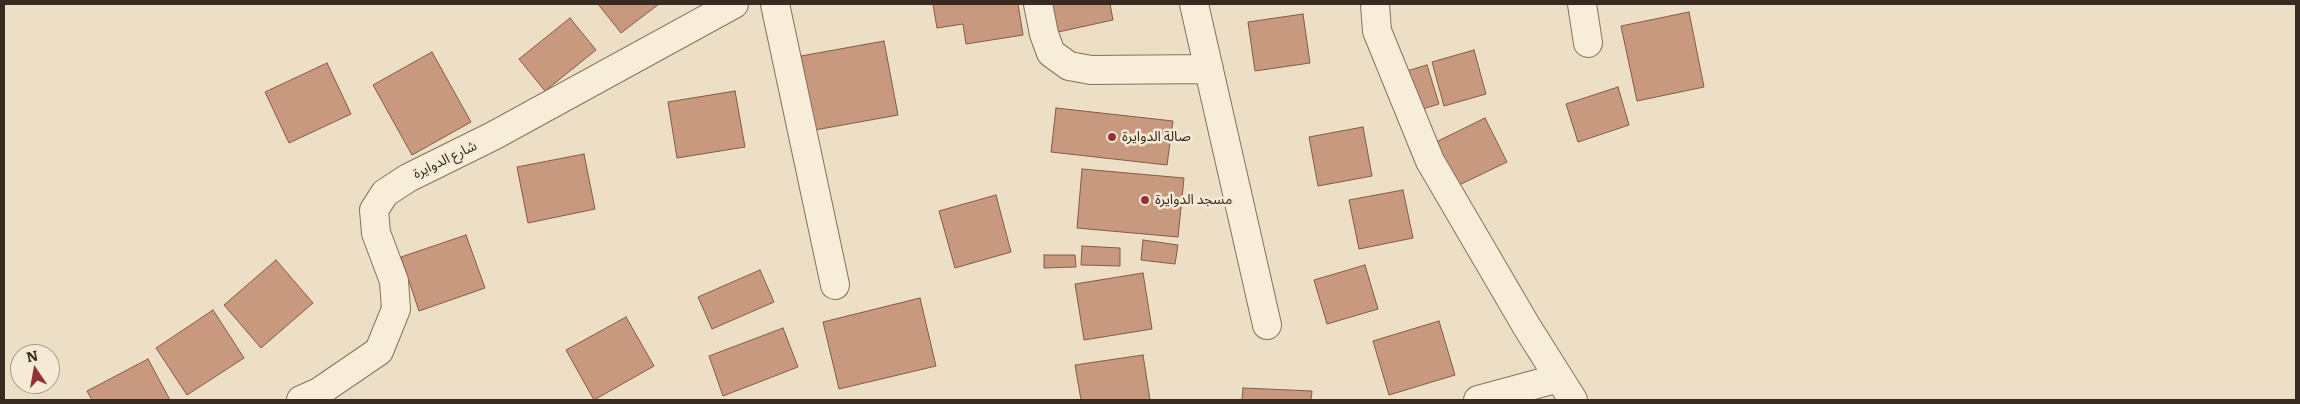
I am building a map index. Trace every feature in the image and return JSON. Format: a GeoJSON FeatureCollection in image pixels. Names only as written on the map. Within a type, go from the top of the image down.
{"type":"FeatureCollection","features":[{"type":"Feature","properties":{"kind":"street","name":"شارع الدوايرة"},"geometry":{"type":"LineString","coordinates":[[301,400],[319,392],[379,351],[393,317],[396,309],[394,281],[376,233],[374,210],[386,193],[408,178],[493,136],[734,4]]}},
{"type":"Feature","properties":{"kind":"street"},"geometry":{"type":"LineString","coordinates":[[774,4],[835,285]]}},
{"type":"Feature","properties":{"kind":"street"},"geometry":{"type":"LineString","coordinates":[[1038,4],[1044,34],[1051,53],[1069,66],[1091,70],[1209,69]]}},
{"type":"Feature","properties":{"kind":"street"},"geometry":{"type":"LineString","coordinates":[[1194,4],[1267,325]]}},
{"type":"Feature","properties":{"kind":"street"},"geometry":{"type":"LineString","coordinates":[[1375,4],[1377,31],[1430,161],[1527,327],[1566,389],[1478,400]]}},
{"type":"Feature","properties":{"kind":"street"},"geometry":{"type":"LineString","coordinates":[[1582,4],[1588,43]]}},
{"type":"Feature","properties":{"kind":"building"},"geometry":{"type":"Polygon","coordinates":[[[598,4],[659,4],[621,33],[598,4]]]}},
{"type":"Feature","properties":{"kind":"building"},"geometry":{"type":"Polygon","coordinates":[[[933,4],[1018,4],[1023,35],[966,44],[963,24],[937,28],[933,4]]]}},
{"type":"Feature","properties":{"kind":"building"},"geometry":{"type":"Polygon","coordinates":[[[1052,4],[1110,4],[1113,20],[1058,32],[1052,4]]]}},
{"type":"Feature","properties":{"kind":"building"},"geometry":{"type":"Polygon","coordinates":[[[1689,12],[1704,87],[1637,101],[1621,26],[1689,12]]]}},
{"type":"Feature","properties":{"kind":"building"},"geometry":{"type":"Polygon","coordinates":[[[1303,14],[1310,63],[1255,71],[1248,22],[1303,14]]]}},
{"type":"Feature","properties":{"kind":"building"},"geometry":{"type":"Polygon","coordinates":[[[570,18],[596,50],[545,91],[519,59],[570,18]]]}},
{"type":"Feature","properties":{"kind":"building"},"geometry":{"type":"Polygon","coordinates":[[[884,41],[898,115],[815,130],[801,56],[884,41]]]}},
{"type":"Feature","properties":{"kind":"building"},"geometry":{"type":"Polygon","coordinates":[[[1474,50],[1486,94],[1444,106],[1432,62],[1474,50]]]}},
{"type":"Feature","properties":{"kind":"building"},"geometry":{"type":"Polygon","coordinates":[[[432,52],[471,122],[412,155],[373,85],[432,52]]]}},
{"type":"Feature","properties":{"kind":"building"},"geometry":{"type":"Polygon","coordinates":[[[327,63],[351,114],[289,143],[265,92],[327,63]]]}},
{"type":"Feature","properties":{"kind":"building"},"geometry":{"type":"Polygon","coordinates":[[[1427,65],[1439,104],[1413,112],[1400,73],[1427,65]]]}},
{"type":"Feature","properties":{"kind":"building"},"geometry":{"type":"Polygon","coordinates":[[[1618,87],[1629,125],[1578,142],[1566,104],[1618,87]]]}},
{"type":"Feature","properties":{"kind":"building"},"geometry":{"type":"Polygon","coordinates":[[[735,91],[745,147],[677,158],[668,102],[735,91]]]}},
{"type":"Feature","properties":{"kind":"building","name":"صالة الدوايرة"},"geometry":{"type":"Polygon","coordinates":[[[1056,108],[1173,121],[1167,165],[1051,152],[1056,108]]]}},
{"type":"Feature","properties":{"kind":"building"},"geometry":{"type":"Polygon","coordinates":[[[1485,118],[1507,162],[1455,187],[1434,143],[1485,118]]]}},
{"type":"Feature","properties":{"kind":"building"},"geometry":{"type":"Polygon","coordinates":[[[1363,127],[1372,176],[1318,186],[1309,137],[1363,127]]]}},
{"type":"Feature","properties":{"kind":"building"},"geometry":{"type":"Polygon","coordinates":[[[584,154],[595,209],[528,223],[517,167],[584,154]]]}},
{"type":"Feature","properties":{"kind":"building"},"geometry":{"type":"Polygon","coordinates":[[[1082,169],[1184,178],[1178,237],[1077,228],[1082,169]]]}},
{"type":"Feature","properties":{"kind":"building"},"geometry":{"type":"Polygon","coordinates":[[[1403,190],[1413,238],[1359,249],[1349,200],[1403,190]]]}},
{"type":"Feature","properties":{"kind":"building"},"geometry":{"type":"Polygon","coordinates":[[[996,195],[1011,252],[955,268],[939,211],[996,195]]]}},
{"type":"Feature","properties":{"kind":"building"},"geometry":{"type":"Polygon","coordinates":[[[466,235],[485,288],[419,311],[401,257],[466,235]]]}},
{"type":"Feature","properties":{"kind":"building"},"geometry":{"type":"Polygon","coordinates":[[[1143,240],[1178,245],[1175,264],[1141,260],[1143,240]]]}},
{"type":"Feature","properties":{"kind":"building"},"geometry":{"type":"Polygon","coordinates":[[[1082,246],[1120,248],[1120,266],[1081,265],[1082,246]]]}},
{"type":"Feature","properties":{"kind":"building"},"geometry":{"type":"Polygon","coordinates":[[[1044,255],[1075,255],[1076,267],[1044,268],[1044,255]]]}},
{"type":"Feature","properties":{"kind":"building"},"geometry":{"type":"Polygon","coordinates":[[[276,260],[313,303],[261,348],[224,305],[276,260]]]}},
{"type":"Feature","properties":{"kind":"building"},"geometry":{"type":"Polygon","coordinates":[[[1365,265],[1378,309],[1327,324],[1314,280],[1365,265]]]}},
{"type":"Feature","properties":{"kind":"building"},"geometry":{"type":"Polygon","coordinates":[[[760,270],[774,302],[712,329],[698,297],[760,270]]]}},
{"type":"Feature","properties":{"kind":"building"},"geometry":{"type":"Polygon","coordinates":[[[1143,273],[1152,329],[1084,340],[1075,284],[1143,273]]]}},
{"type":"Feature","properties":{"kind":"building"},"geometry":{"type":"Polygon","coordinates":[[[920,298],[936,366],[839,389],[823,322],[920,298]]]}},
{"type":"Feature","properties":{"kind":"building"},"geometry":{"type":"Polygon","coordinates":[[[213,310],[244,358],[187,395],[156,348],[213,310]]]}},
{"type":"Feature","properties":{"kind":"building"},"geometry":{"type":"Polygon","coordinates":[[[626,317],[654,366],[594,400],[566,350],[626,317]]]}},
{"type":"Feature","properties":{"kind":"building"},"geometry":{"type":"Polygon","coordinates":[[[1439,321],[1455,375],[1389,395],[1373,341],[1439,321]]]}},
{"type":"Feature","properties":{"kind":"building"},"geometry":{"type":"Polygon","coordinates":[[[783,328],[798,367],[723,396],[709,356],[783,328]]]}},
{"type":"Feature","properties":{"kind":"building"},"geometry":{"type":"Polygon","coordinates":[[[1143,355],[1150,400],[1081,400],[1075,365],[1143,355]]]}},
{"type":"Feature","properties":{"kind":"building"},"geometry":{"type":"Polygon","coordinates":[[[148,359],[170,400],[92,400],[87,391],[148,359]]]}},
{"type":"Feature","properties":{"kind":"building"},"geometry":{"type":"Polygon","coordinates":[[[1243,388],[1312,391],[1311,400],[1242,400],[1243,388]]]}},
{"type":"Feature","properties":{"kind":"place","name":"صالة الدوايرة"},"geometry":{"type":"Point","coordinates":[1112,137]}},
{"type":"Feature","properties":{"kind":"place","name":"مسجد الدوايرة"},"geometry":{"type":"Point","coordinates":[1145,200]}}]}
